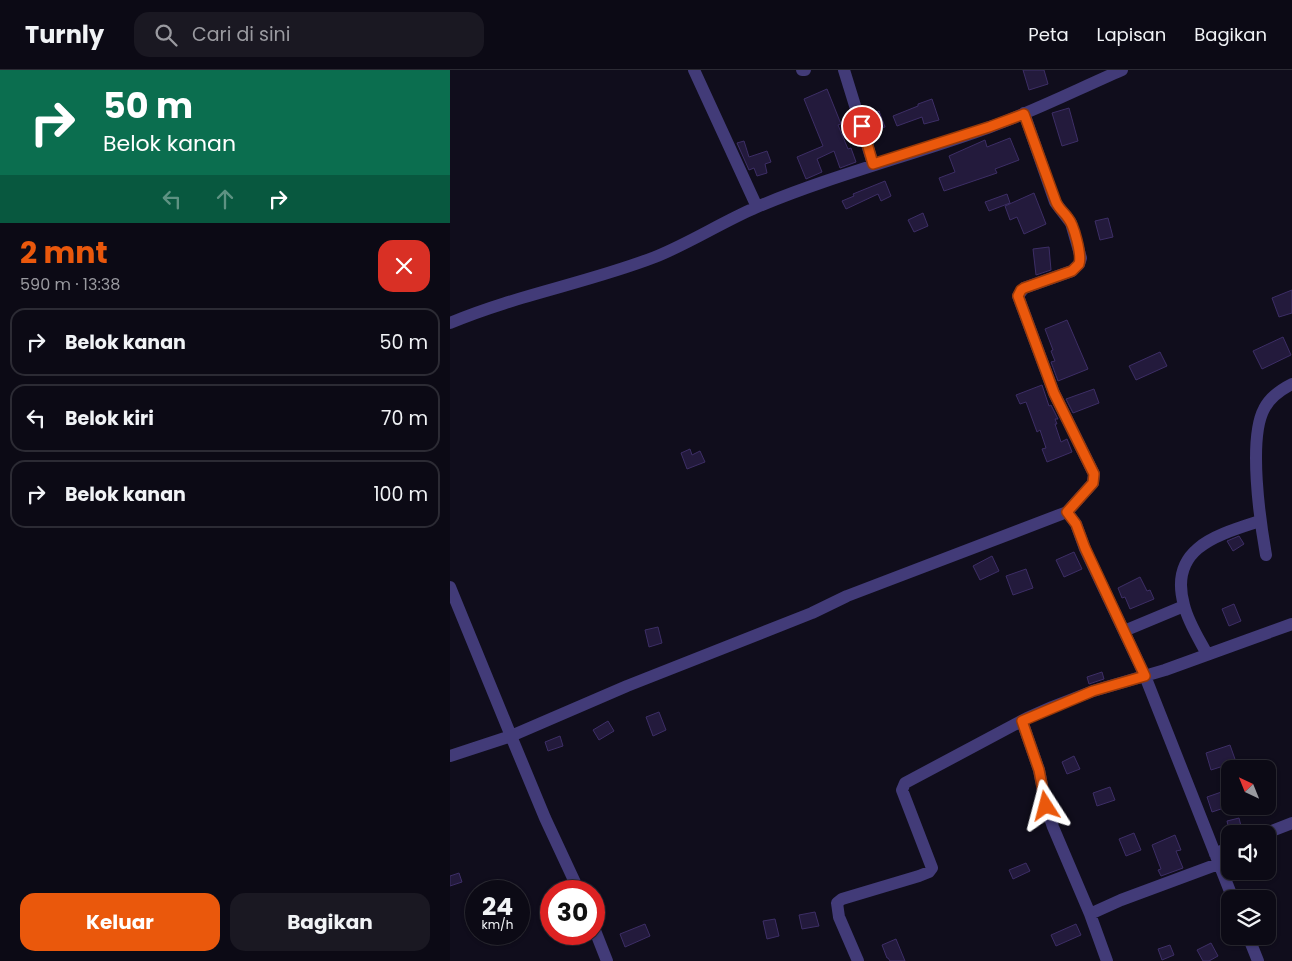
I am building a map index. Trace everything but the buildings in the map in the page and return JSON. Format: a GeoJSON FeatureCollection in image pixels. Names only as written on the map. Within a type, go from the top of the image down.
{"type":"FeatureCollection","features":[{"type":"Feature","properties":{"kind":"street"},"geometry":{"type":"LineString","coordinates":[[694,70],[757,207]]}},
{"type":"Feature","properties":{"kind":"street"},"geometry":{"type":"LineString","coordinates":[[844,70],[873,164]]}},
{"type":"Feature","properties":{"kind":"street"},"geometry":{"type":"LineString","coordinates":[[450,323],[473,313],[655,257],[757,207],[873,164],[1024,114],[1122,70]]}},
{"type":"Feature","properties":{"kind":"street"},"geometry":{"type":"LineString","coordinates":[[450,756],[511,736],[627,686],[805,616],[855,593],[1067,512],[1093,483],[1094,474],[1054,393],[1018,296],[1024,288],[1072,271],[1079,264],[1081,258],[1071,223],[1056,202],[1024,114]]}},
{"type":"Feature","properties":{"kind":"street"},"geometry":{"type":"LineString","coordinates":[[1266,554],[1260,521],[1256,452],[1257,427],[1264,409],[1277,392],[1292,384]]}},
{"type":"Feature","properties":{"kind":"street"},"geometry":{"type":"LineString","coordinates":[[1067,512],[1076,524],[1085,548],[1145,676],[1229,890]]}},
{"type":"Feature","properties":{"kind":"street"},"geometry":{"type":"LineString","coordinates":[[1207,654],[1184,606],[1181,574],[1187,560],[1207,541],[1260,521]]}},
{"type":"Feature","properties":{"kind":"street"},"geometry":{"type":"LineString","coordinates":[[450,587],[545,818],[574,880]]}},
{"type":"Feature","properties":{"kind":"street"},"geometry":{"type":"LineString","coordinates":[[1124,631],[1184,606]]}},
{"type":"Feature","properties":{"kind":"street"},"geometry":{"type":"LineString","coordinates":[[858,961],[839,918],[837,903],[842,898],[919,876],[929,872],[932,868],[902,790],[905,783],[1022,721],[1093,691],[1164,670],[1292,624]]}},
{"type":"Feature","properties":{"kind":"street"},"geometry":{"type":"LineString","coordinates":[[1022,721],[1039,770],[1046,806],[1053,827],[1090,914],[1107,961]]}},
{"type":"Feature","properties":{"kind":"street"},"geometry":{"type":"LineString","coordinates":[[1276,829],[1292,823]]}},
{"type":"Feature","properties":{"kind":"street"},"geometry":{"type":"LineString","coordinates":[[1090,914],[1217,859],[1221,855]]}},
{"type":"Feature","properties":{"kind":"street"},"geometry":{"type":"LineString","coordinates":[[601,945],[607,961]]}},
{"type":"Feature","properties":{"kind":"street"},"geometry":{"type":"LineString","coordinates":[[1252,945],[1258,961]]}},
{"type":"Feature","properties":{"kind":"route"},"geometry":{"type":"LineString","coordinates":[[862,126],[873,164],[1024,114],[1058,207],[1069,218],[1071,223],[1080,254],[1079,264],[1072,271],[1024,288],[1018,296],[1054,393],[1094,474],[1093,483],[1067,512],[1076,524],[1085,548],[1145,676],[1093,691],[1022,721],[1039,770],[1046,806]]}}]}
